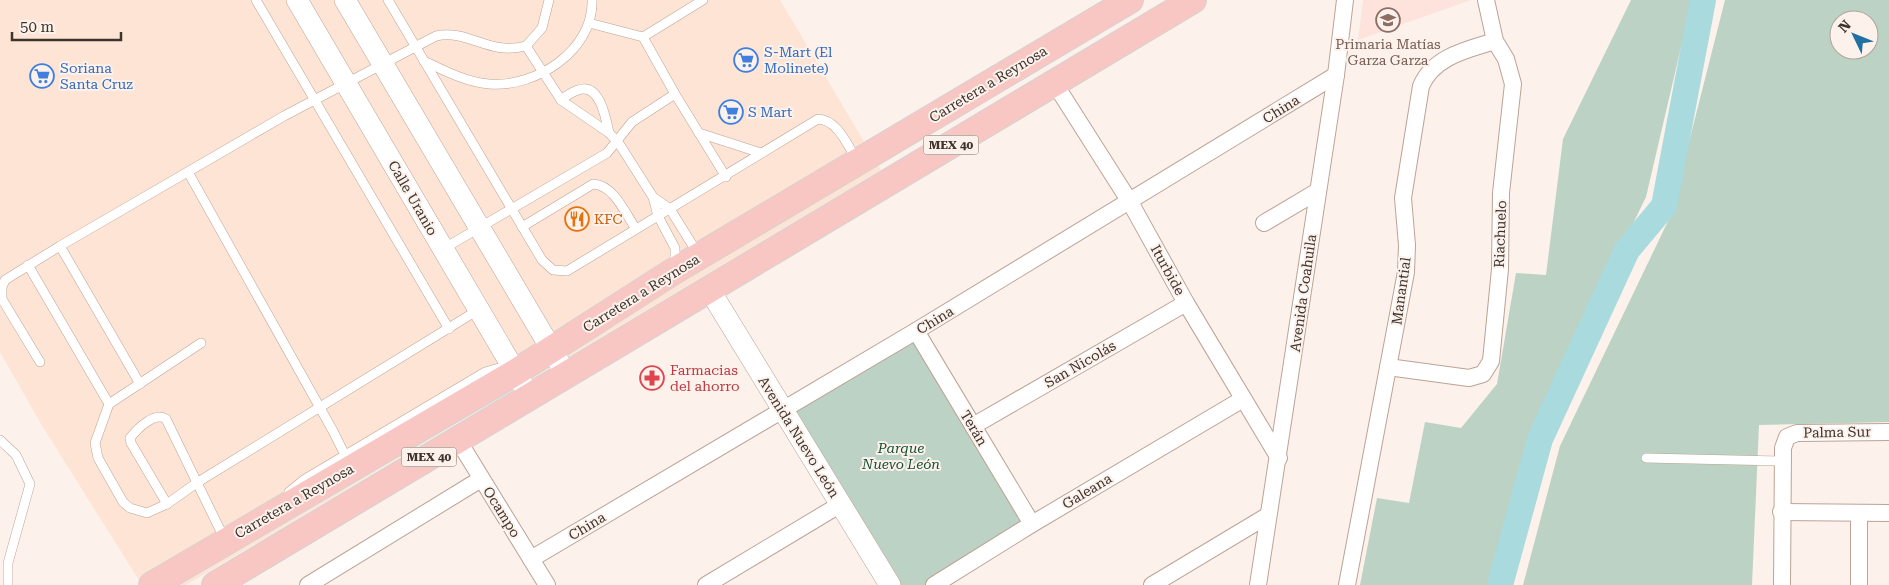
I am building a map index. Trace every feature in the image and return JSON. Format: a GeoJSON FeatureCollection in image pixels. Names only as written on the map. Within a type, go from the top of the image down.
{"type":"FeatureCollection","features":[{"type":"Feature","properties":{"kind":"main road","name":"Carretera a Reynosa"},"geometry":{"type":"LineString","coordinates":[[152,585],[269,516],[345,463],[516,372],[674,271],[1130,0]]}},
{"type":"Feature","properties":{"kind":"main road","name":"MEX 40"},"geometry":{"type":"LineString","coordinates":[[215,585],[292,541],[529,396],[1193,0]]}},
{"type":"Feature","properties":{"kind":"main road"},"geometry":{"type":"LineString","coordinates":[[615,310],[682,289],[709,289],[728,262],[774,225],[800,195]]}},
{"type":"Feature","properties":{"kind":"main road"},"geometry":{"type":"LineString","coordinates":[[292,541],[336,502],[343,492],[345,463]]}},
{"type":"Feature","properties":{"kind":"street","name":"Calle Uranio"},"geometry":{"type":"LineString","coordinates":[[296,0],[529,396]]}},
{"type":"Feature","properties":{"kind":"street"},"geometry":{"type":"LineString","coordinates":[[345,0],[566,374]]}},
{"type":"Feature","properties":{"kind":"street","name":"Avenida Coahuila"},"geometry":{"type":"LineString","coordinates":[[1258,585],[1267,516],[1279,458],[1336,75],[1345,0]]}},
{"type":"Feature","properties":{"kind":"street","name":"Riachuelo"},"geometry":{"type":"LineString","coordinates":[[1388,367],[1469,378],[1482,374],[1491,361],[1500,269],[1500,217],[1512,84],[1506,59],[1495,40],[1486,0]]}},
{"type":"Feature","properties":{"kind":"street","name":"Manantial"},"geometry":{"type":"LineString","coordinates":[[1347,585],[1406,272],[1407,245],[1403,198],[1421,86],[1425,76],[1434,66],[1451,56],[1495,40]]}},
{"type":"Feature","properties":{"kind":"street","name":"China"},"geometry":{"type":"LineString","coordinates":[[531,559],[916,331],[1336,75]]}},
{"type":"Feature","properties":{"kind":"street","name":"Iturbide"},"geometry":{"type":"LineString","coordinates":[[1055,84],[1130,202],[1186,303],[1279,458]]}},
{"type":"Feature","properties":{"kind":"street"},"geometry":{"type":"LineString","coordinates":[[1264,223],[1318,191]]}},
{"type":"Feature","properties":{"kind":"street","name":"Avenida Nuevo León"},"geometry":{"type":"LineString","coordinates":[[709,289],[890,585]]}},
{"type":"Feature","properties":{"kind":"street","name":"San Nicolás"},"geometry":{"type":"LineString","coordinates":[[973,426],[1186,303]]}},
{"type":"Feature","properties":{"kind":"street","name":"Terán"},"geometry":{"type":"LineString","coordinates":[[916,331],[1032,524]]}},
{"type":"Feature","properties":{"kind":"street","name":"Galeana"},"geometry":{"type":"LineString","coordinates":[[934,585],[1032,524],[1243,399]]}},
{"type":"Feature","properties":{"kind":"street","name":"Palma Sur"},"geometry":{"type":"LineString","coordinates":[[1783,461],[1783,448],[1787,437],[1797,433],[1889,432]]}},
{"type":"Feature","properties":{"kind":"street","name":"Ocampo"},"geometry":{"type":"LineString","coordinates":[[458,440],[547,585]]}},
{"type":"Feature","properties":{"kind":"street"},"geometry":{"type":"LineString","coordinates":[[1782,585],[1781,512],[1783,461]]}},
{"type":"Feature","properties":{"kind":"street"},"geometry":{"type":"LineString","coordinates":[[308,585],[482,479]]}},
{"type":"Feature","properties":{"kind":"street"},"geometry":{"type":"LineString","coordinates":[[706,585],[841,504]]}},
{"type":"Feature","properties":{"kind":"street"},"geometry":{"type":"LineString","coordinates":[[1781,512],[1889,512]]}},
{"type":"Feature","properties":{"kind":"street"},"geometry":{"type":"LineString","coordinates":[[1859,513],[1859,585]]}},
{"type":"Feature","properties":{"kind":"street"},"geometry":{"type":"LineString","coordinates":[[1152,585],[1267,516]]}},
{"type":"Feature","properties":{"kind":"lane"},"geometry":{"type":"LineString","coordinates":[[256,0],[448,329]]}},
{"type":"Feature","properties":{"kind":"lane"},"geometry":{"type":"LineString","coordinates":[[388,0],[542,260],[552,270],[559,272],[567,271],[726,177],[811,122],[824,119],[836,126],[858,161]]}},
{"type":"Feature","properties":{"kind":"lane"},"geometry":{"type":"LineString","coordinates":[[40,362],[2,299],[5,280],[60,246],[314,99],[436,36],[456,34],[489,47],[515,49],[526,46],[542,28],[549,0]]}},
{"type":"Feature","properties":{"kind":"lane"},"geometry":{"type":"LineString","coordinates":[[424,60],[457,76],[490,84],[510,83],[544,72],[575,48],[589,23],[592,0]]}},
{"type":"Feature","properties":{"kind":"lane"},"geometry":{"type":"LineString","coordinates":[[589,23],[643,37],[703,0]]}},
{"type":"Feature","properties":{"kind":"lane"},"geometry":{"type":"LineString","coordinates":[[643,37],[674,94],[726,177]]}},
{"type":"Feature","properties":{"kind":"lane"},"geometry":{"type":"LineString","coordinates":[[526,46],[561,100],[609,133],[618,142],[653,197],[658,216],[675,248],[674,271]]}},
{"type":"Feature","properties":{"kind":"lane"},"geometry":{"type":"LineString","coordinates":[[561,100],[580,89],[588,90],[595,94],[602,104],[609,133]]}},
{"type":"Feature","properties":{"kind":"lane"},"geometry":{"type":"LineString","coordinates":[[443,249],[479,226],[607,153],[618,142],[632,122],[674,94]]}},
{"type":"Feature","properties":{"kind":"lane"},"geometry":{"type":"LineString","coordinates":[[699,133],[761,154]]}},
{"type":"Feature","properties":{"kind":"lane"},"geometry":{"type":"LineString","coordinates":[[188,172],[319,408],[345,463]]}},
{"type":"Feature","properties":{"kind":"lane"},"geometry":{"type":"LineString","coordinates":[[522,227],[593,184],[603,184],[610,190],[636,229]]}},
{"type":"Feature","properties":{"kind":"lane"},"geometry":{"type":"LineString","coordinates":[[653,197],[670,209],[699,256]]}},
{"type":"Feature","properties":{"kind":"lane"},"geometry":{"type":"LineString","coordinates":[[60,246],[140,384]]}},
{"type":"Feature","properties":{"kind":"lane"},"geometry":{"type":"LineString","coordinates":[[28,265],[110,404]]}},
{"type":"Feature","properties":{"kind":"lane"},"geometry":{"type":"LineString","coordinates":[[202,343],[110,404],[95,443],[98,458],[124,502],[130,508],[147,513],[167,504],[198,482],[478,310]]}},
{"type":"Feature","properties":{"kind":"lane"},"geometry":{"type":"LineString","coordinates":[[167,504],[131,444],[130,438],[156,416],[162,416],[166,419],[225,541]]}},
{"type":"Feature","properties":{"kind":"lane"},"geometry":{"type":"LineString","coordinates":[[0,440],[16,455],[30,484],[8,563],[5,584]]}},
{"type":"Feature","properties":{"kind":"lane"},"geometry":{"type":"LineString","coordinates":[[1646,458],[1783,461]]}},
{"type":"Feature","properties":{"kind":"shaded area"},"geometry":{"type":"Polygon","coordinates":[[[0,0],[780,0],[881,170],[186,585],[142,585],[41,424],[0,352],[0,0]]]}},
{"type":"Feature","properties":{"kind":"shaded area","name":"Primaria Matías Garza Garza"},"geometry":{"type":"Polygon","coordinates":[[[1363,0],[1471,0],[1358,40],[1363,0]]]}},
{"type":"Feature","properties":{"kind":"green space"},"geometry":{"type":"Polygon","coordinates":[[[1631,0],[1692,0],[1646,197],[1535,425],[1491,585],[1360,585],[1377,498],[1409,503],[1425,422],[1461,428],[1497,384],[1516,273],[1546,275],[1563,139],[1631,0]]]}},
{"type":"Feature","properties":{"kind":"green space"},"geometry":{"type":"Polygon","coordinates":[[[1725,0],[1889,0],[1889,422],[1759,425],[1752,585],[1523,585],[1560,446],[1670,217],[1725,0]]]}},
{"type":"Feature","properties":{"kind":"green space","name":"Parque Nuevo León"},"geometry":{"type":"Polygon","coordinates":[[[916,331],[1032,524],[934,585],[889,585],[782,410],[916,331]]]}},
{"type":"Feature","properties":{"kind":"waterway"},"geometry":{"type":"LineString","coordinates":[[1500,585],[1540,439],[1627,250],[1664,206],[1703,0]]}},
{"type":"Feature","properties":{"kind":"place","name":"Primaria Matías Garza Garza"},"geometry":{"type":"Point","coordinates":[1388,20]}},
{"type":"Feature","properties":{"kind":"place","name":"S-Mart (El Molinete)"},"geometry":{"type":"Point","coordinates":[746,60]}},
{"type":"Feature","properties":{"kind":"place","name":"Soriana Santa Cruz"},"geometry":{"type":"Point","coordinates":[42,76]}},
{"type":"Feature","properties":{"kind":"place","name":"S Mart"},"geometry":{"type":"Point","coordinates":[731,112]}},
{"type":"Feature","properties":{"kind":"place","name":"KFC"},"geometry":{"type":"Point","coordinates":[577,219]}},
{"type":"Feature","properties":{"kind":"place","name":"Farmacias del ahorro"},"geometry":{"type":"Point","coordinates":[652,378]}}]}
